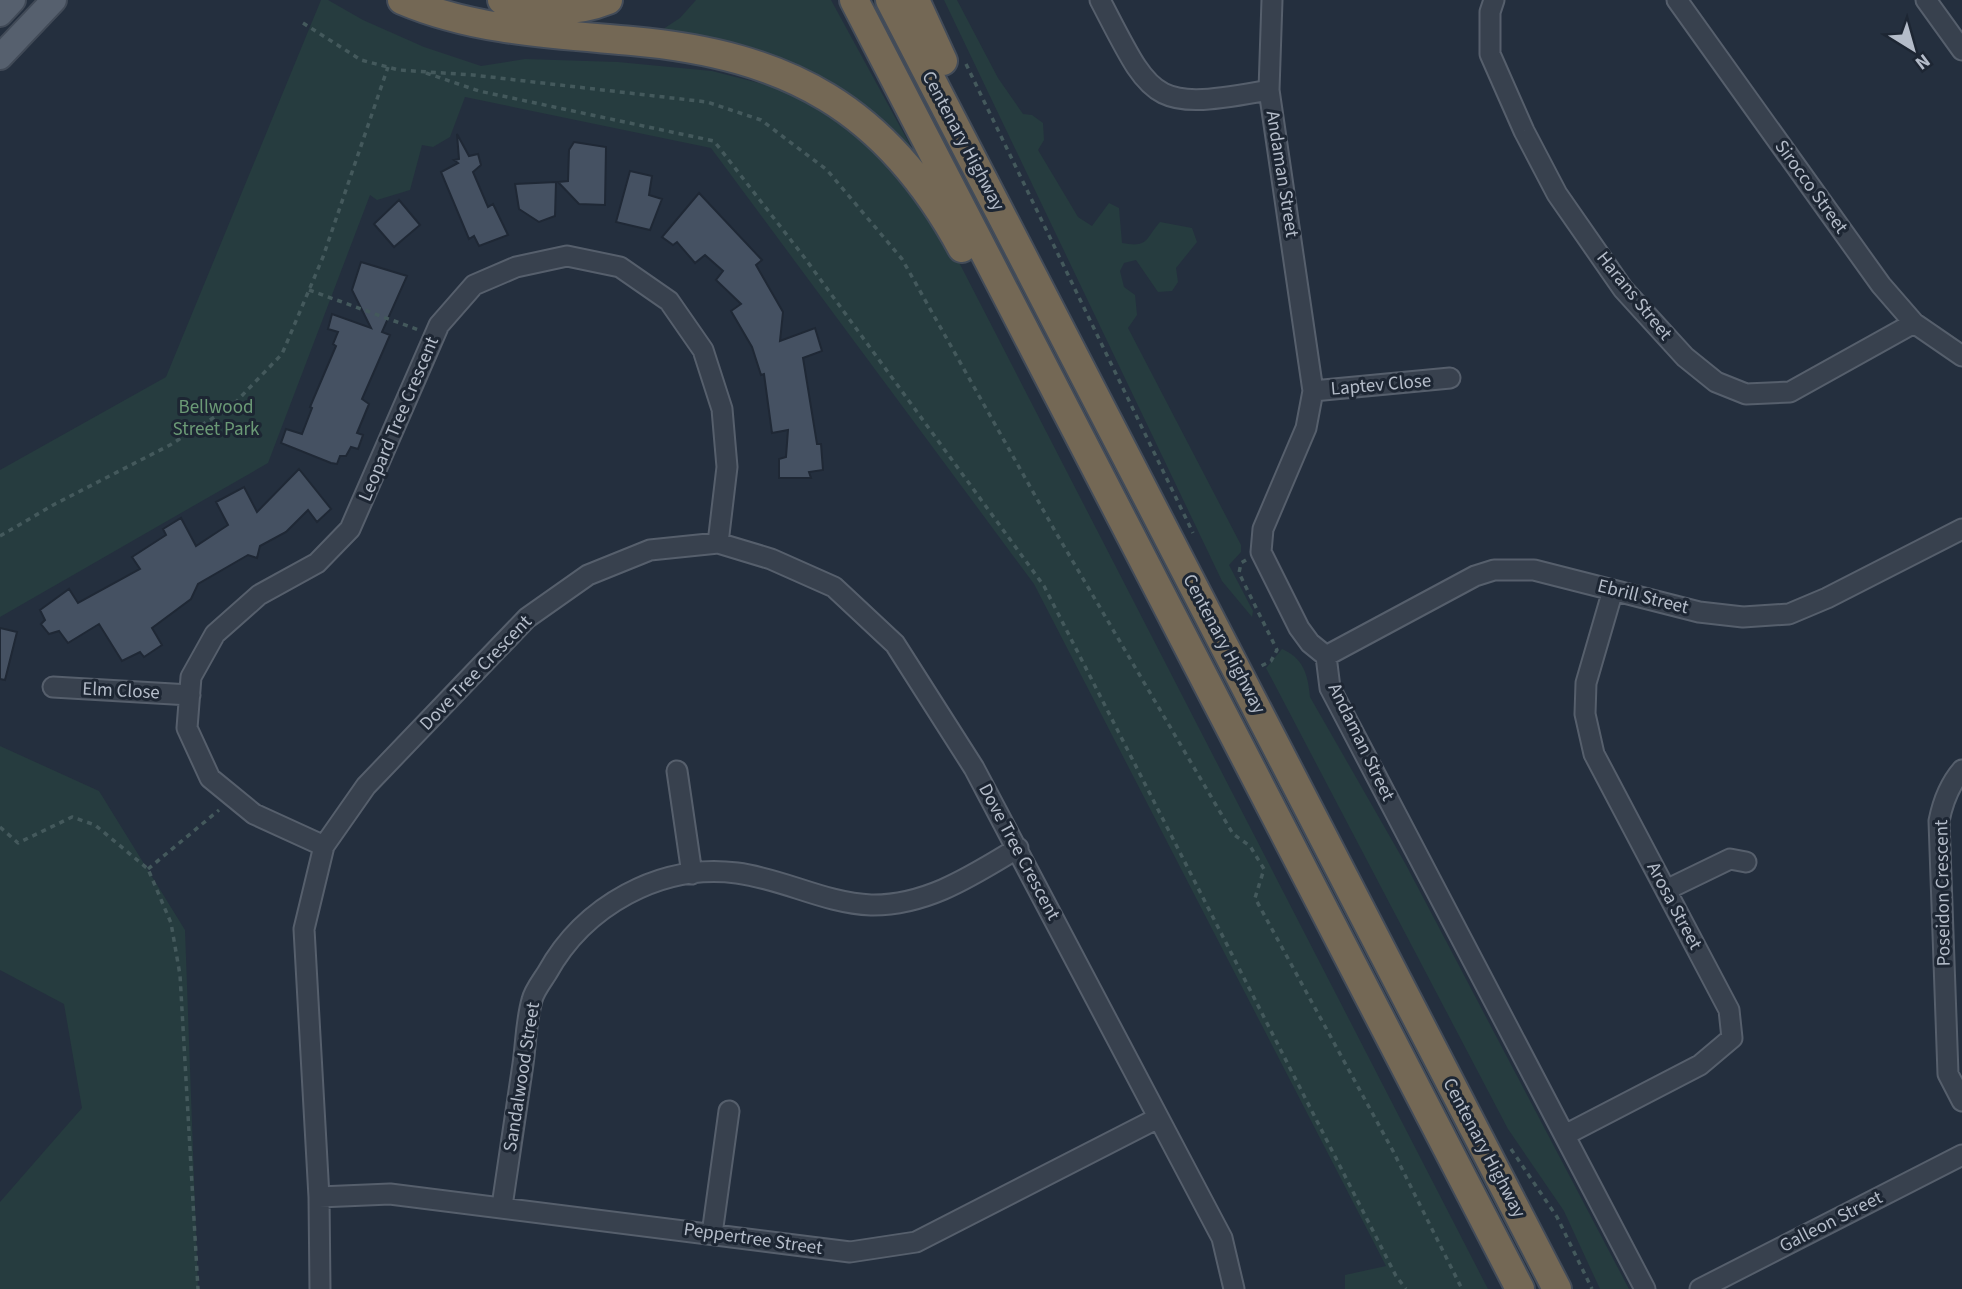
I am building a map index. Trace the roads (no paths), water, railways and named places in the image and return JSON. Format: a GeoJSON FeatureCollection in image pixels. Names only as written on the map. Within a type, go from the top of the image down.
{"type":"FeatureCollection","features":[{"type":"Feature","properties":{"kind":"highway"},"geometry":{"type":"LineString","coordinates":[[402,0],[475,24],[658,44],[725,55],[778,71],[822,94],[868,127],[908,166],[956,238],[1038,388],[1064,402]]}},
{"type":"Feature","properties":{"kind":"highway"},"geometry":{"type":"LineString","coordinates":[[502,0],[530,8],[550,9],[587,7],[608,0]]}},
{"type":"Feature","properties":{"kind":"highway","name":"Centenary Highway"},"geometry":{"type":"LineString","coordinates":[[854,0],[1520,1289]]}},
{"type":"Feature","properties":{"kind":"highway","name":"Centenary Highway"},"geometry":{"type":"LineString","coordinates":[[891,0],[1557,1289]]}},
{"type":"Feature","properties":{"kind":"highway"},"geometry":{"type":"LineString","coordinates":[[915,0],[999,176],[995,201]]}},
{"type":"Feature","properties":{"kind":"main road"},"geometry":{"type":"LineString","coordinates":[[0,14],[13,0]]}},
{"type":"Feature","properties":{"kind":"main road"},"geometry":{"type":"LineString","coordinates":[[0,57],[54,0]]}},
{"type":"Feature","properties":{"kind":"street"},"geometry":{"type":"LineString","coordinates":[[1100,0],[1138,74],[1163,95],[1191,102],[1269,90]]}},
{"type":"Feature","properties":{"kind":"street","name":"Andaman Street"},"geometry":{"type":"LineString","coordinates":[[1272,0],[1269,90],[1313,391],[1306,428],[1263,529],[1261,552],[1299,628],[1310,643],[1326,656],[1330,688],[1645,1289]]}},
{"type":"Feature","properties":{"kind":"street","name":"Harans Street"},"geometry":{"type":"LineString","coordinates":[[1494,0],[1490,12],[1490,54],[1524,131],[1557,194],[1623,289],[1685,356],[1716,382],[1746,394],[1790,392],[1914,323]]}},
{"type":"Feature","properties":{"kind":"street","name":"Sirocco Street"},"geometry":{"type":"LineString","coordinates":[[1677,0],[1881,285],[1914,323],[1962,356]]}},
{"type":"Feature","properties":{"kind":"street"},"geometry":{"type":"LineString","coordinates":[[1926,0],[1962,50]]}},
{"type":"Feature","properties":{"kind":"street","name":"Leopard Tree Crescent"},"geometry":{"type":"LineString","coordinates":[[324,846],[254,814],[232,799],[211,778],[187,728],[191,677],[215,634],[259,595],[317,563],[350,529],[439,325],[474,285],[516,267],[568,256],[621,267],[669,301],[703,350],[722,409],[727,467],[718,543]]}},
{"type":"Feature","properties":{"kind":"street","name":"Laptev Close"},"geometry":{"type":"LineString","coordinates":[[1313,391],[1450,378]]}},
{"type":"Feature","properties":{"kind":"street","name":"Ebrill Street"},"geometry":{"type":"LineString","coordinates":[[1326,656],[1475,576],[1493,570],[1534,570],[1699,612],[1743,617],[1789,614],[1828,598],[1962,529]]}},
{"type":"Feature","properties":{"kind":"street","name":"Dove Tree Crescent"},"geometry":{"type":"LineString","coordinates":[[320,1289],[319,1197],[304,929],[324,846],[366,786],[527,618],[588,575],[650,550],[718,543],[771,559],[834,587],[895,644],[974,768],[1018,848],[1222,1238],[1234,1289]]}},
{"type":"Feature","properties":{"kind":"street","name":"Arosa Street"},"geometry":{"type":"LineString","coordinates":[[1565,1135],[1700,1065],[1732,1038],[1728,1010],[1594,754],[1585,714],[1586,682],[1613,590]]}},
{"type":"Feature","properties":{"kind":"street","name":"Elm Close"},"geometry":{"type":"LineString","coordinates":[[53,687],[190,695]]}},
{"type":"Feature","properties":{"kind":"street","name":"Poseidon Crescent"},"geometry":{"type":"LineString","coordinates":[[1962,770],[1953,780],[1943,801],[1939,821],[1948,1074],[1962,1101]]}},
{"type":"Feature","properties":{"kind":"street"},"geometry":{"type":"LineString","coordinates":[[677,771],[692,874]]}},
{"type":"Feature","properties":{"kind":"street","name":"Sandalwood Street"},"geometry":{"type":"LineString","coordinates":[[502,1206],[532,999],[561,948],[602,909],[648,883],[692,874],[736,873],[781,882],[827,900],[873,905],[911,900],[954,886],[1018,848]]}},
{"type":"Feature","properties":{"kind":"street"},"geometry":{"type":"LineString","coordinates":[[1666,890],[1730,859],[1746,862]]}},
{"type":"Feature","properties":{"kind":"street"},"geometry":{"type":"LineString","coordinates":[[712,1234],[729,1111]]}},
{"type":"Feature","properties":{"kind":"street","name":"Peppertree Street"},"geometry":{"type":"LineString","coordinates":[[319,1197],[390,1194],[502,1206],[850,1252],[916,1242],[1157,1118]]}},
{"type":"Feature","properties":{"kind":"street","name":"Galleon Street"},"geometry":{"type":"LineString","coordinates":[[1700,1289],[1962,1155]]}},
{"type":"Feature","properties":{"kind":"park label","name":"Bellwood Street Park"},"geometry":{"type":"Point","coordinates":[216,418]}}]}
